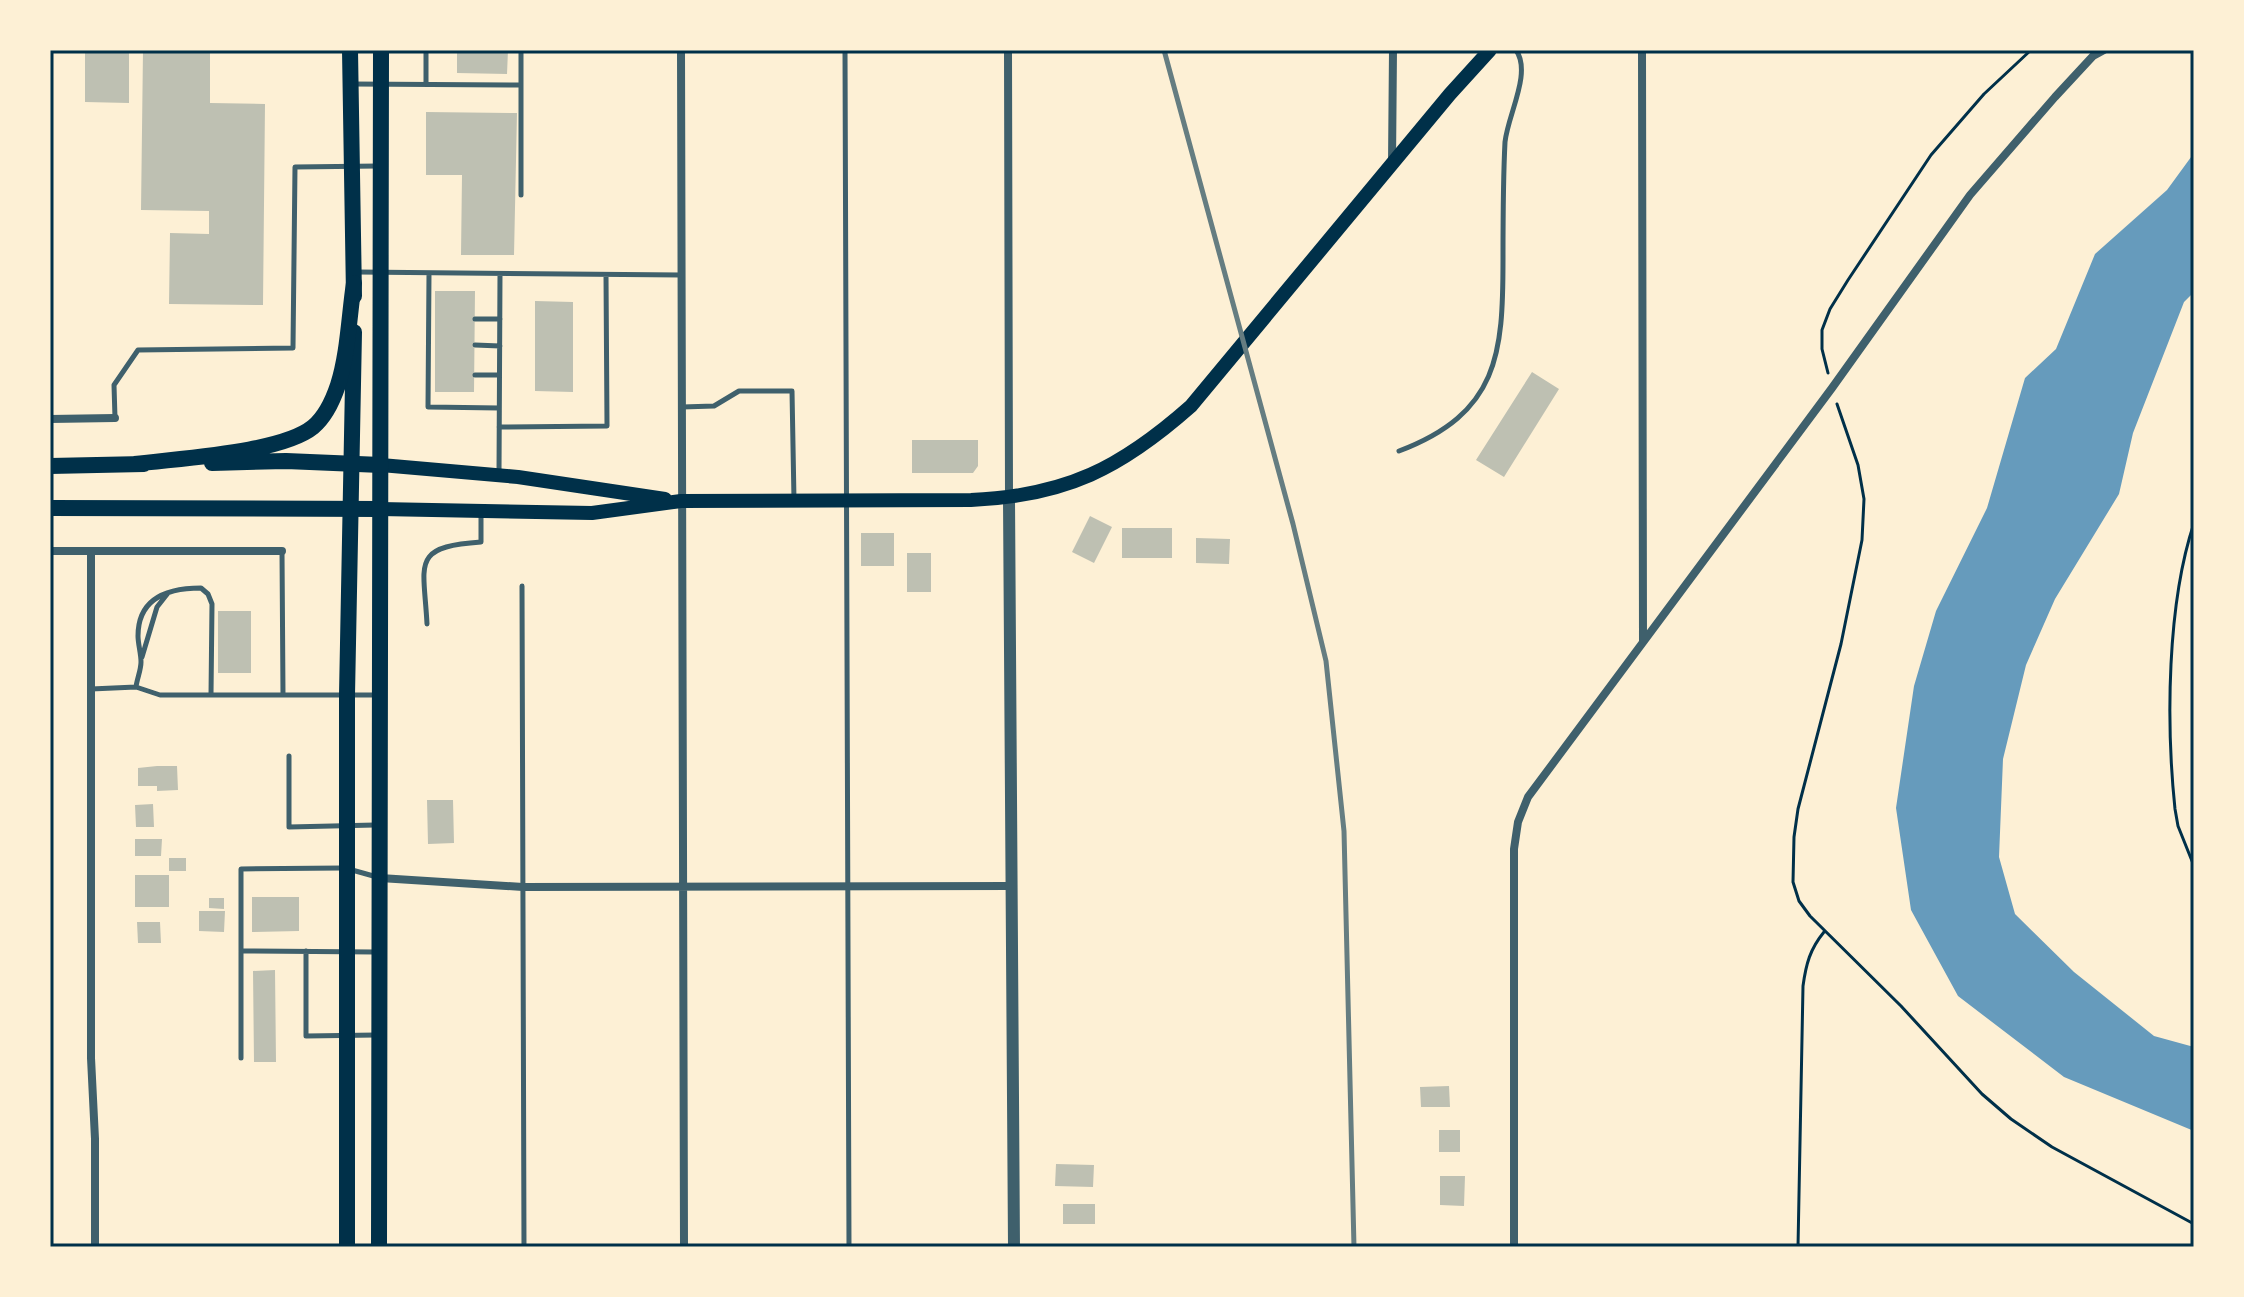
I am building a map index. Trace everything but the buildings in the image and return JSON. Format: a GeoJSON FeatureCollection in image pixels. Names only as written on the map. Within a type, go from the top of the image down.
{"type":"FeatureCollection","features":[{"type":"Feature","properties":{"kind":"main road"},"geometry":{"type":"LineString","coordinates":[[347,1247],[347,695],[354,277],[350,50]]}},
{"type":"Feature","properties":{"kind":"main road"},"geometry":{"type":"LineString","coordinates":[[379,1247],[381,50]]}},
{"type":"Feature","properties":{"kind":"main road"},"geometry":{"type":"LineString","coordinates":[[50,508],[592,513],[681,501],[1009,499],[1074,483],[1106,468],[1157,436],[1191,406],[1490,50]]}},
{"type":"Feature","properties":{"kind":"main road"},"geometry":{"type":"LineString","coordinates":[[135,464],[265,447],[288,440],[316,425],[330,404],[338,383],[354,277]]}},
{"type":"Feature","properties":{"kind":"main road"},"geometry":{"type":"LineString","coordinates":[[50,466],[352,463],[499,476],[681,501]]}},
{"type":"Feature","properties":{"kind":"street"},"geometry":{"type":"LineString","coordinates":[[681,50],[684,1247]]}},
{"type":"Feature","properties":{"kind":"street"},"geometry":{"type":"LineString","coordinates":[[1008,50],[1014,1247]]}},
{"type":"Feature","properties":{"kind":"street"},"geometry":{"type":"LineString","coordinates":[[1392,164],[1393,50]]}},
{"type":"Feature","properties":{"kind":"street"},"geometry":{"type":"LineString","coordinates":[[1642,50],[1643,642]]}},
{"type":"Feature","properties":{"kind":"street"},"geometry":{"type":"LineString","coordinates":[[1514,1247],[1514,849],[1518,822],[1528,797],[1832,388],[1970,195],[2055,97],[2093,56],[2104,50]]}},
{"type":"Feature","properties":{"kind":"street"},"geometry":{"type":"LineString","coordinates":[[50,419],[115,418]]}},
{"type":"Feature","properties":{"kind":"street"},"geometry":{"type":"LineString","coordinates":[[50,551],[282,551]]}},
{"type":"Feature","properties":{"kind":"street"},"geometry":{"type":"LineString","coordinates":[[91,551],[91,1058],[95,1247]]}},
{"type":"Feature","properties":{"kind":"street"},"geometry":{"type":"LineString","coordinates":[[380,878],[523,887],[1011,886]]}},
{"type":"Feature","properties":{"kind":"lane"},"geometry":{"type":"LineString","coordinates":[[426,50],[426,84]]}},
{"type":"Feature","properties":{"kind":"lane"},"geometry":{"type":"LineString","coordinates":[[521,50],[521,195]]}},
{"type":"Feature","properties":{"kind":"lane"},"geometry":{"type":"LineString","coordinates":[[845,50],[849,1247]]}},
{"type":"Feature","properties":{"kind":"lane"},"geometry":{"type":"LineString","coordinates":[[1399,451],[1449,426],[1467,410],[1489,376],[1501,334],[1505,142],[1508,121],[1524,70],[1516,50]]}},
{"type":"Feature","properties":{"kind":"lane"},"geometry":{"type":"LineString","coordinates":[[351,84],[520,85]]}},
{"type":"Feature","properties":{"kind":"lane"},"geometry":{"type":"LineString","coordinates":[[115,418],[114,385],[138,350],[293,348],[295,167],[382,166]]}},
{"type":"Feature","properties":{"kind":"lane"},"geometry":{"type":"LineString","coordinates":[[354,277],[381,273],[681,275]]}},
{"type":"Feature","properties":{"kind":"lane"},"geometry":{"type":"LineString","coordinates":[[429,274],[432,374],[428,407],[499,408]]}},
{"type":"Feature","properties":{"kind":"lane"},"geometry":{"type":"LineString","coordinates":[[499,476],[500,274]]}},
{"type":"Feature","properties":{"kind":"lane"},"geometry":{"type":"LineString","coordinates":[[499,427],[607,426],[606,275]]}},
{"type":"Feature","properties":{"kind":"lane"},"geometry":{"type":"LineString","coordinates":[[475,319],[500,319]]}},
{"type":"Feature","properties":{"kind":"lane"},"geometry":{"type":"LineString","coordinates":[[475,345],[500,346]]}},
{"type":"Feature","properties":{"kind":"lane"},"geometry":{"type":"LineString","coordinates":[[475,375],[499,375]]}},
{"type":"Feature","properties":{"kind":"lane"},"geometry":{"type":"LineString","coordinates":[[681,407],[714,406],[739,391],[792,391],[794,500]]}},
{"type":"Feature","properties":{"kind":"lane"},"geometry":{"type":"LineString","coordinates":[[427,624],[424,564],[431,552],[453,544],[481,542],[481,511]]}},
{"type":"Feature","properties":{"kind":"lane"},"geometry":{"type":"LineString","coordinates":[[282,551],[283,695]]}},
{"type":"Feature","properties":{"kind":"lane"},"geometry":{"type":"LineString","coordinates":[[522,586],[524,1247]]}},
{"type":"Feature","properties":{"kind":"lane"},"geometry":{"type":"LineString","coordinates":[[141,662],[138,635],[141,613],[155,597],[180,588],[201,588],[212,604],[211,695]]}},
{"type":"Feature","properties":{"kind":"lane"},"geometry":{"type":"LineString","coordinates":[[136,687],[157,607],[170,592]]}},
{"type":"Feature","properties":{"kind":"lane"},"geometry":{"type":"LineString","coordinates":[[91,689],[136,687],[160,695],[380,695]]}},
{"type":"Feature","properties":{"kind":"lane"},"geometry":{"type":"LineString","coordinates":[[289,756],[289,827],[380,825]]}},
{"type":"Feature","properties":{"kind":"lane"},"geometry":{"type":"LineString","coordinates":[[241,1058],[241,869],[347,868],[380,878]]}},
{"type":"Feature","properties":{"kind":"lane"},"geometry":{"type":"LineString","coordinates":[[241,951],[379,952]]}},
{"type":"Feature","properties":{"kind":"lane"},"geometry":{"type":"LineString","coordinates":[[306,951],[306,1036],[379,1035]]}},
{"type":"Feature","properties":{"kind":"path"},"geometry":{"type":"LineString","coordinates":[[2031,50],[1984,94],[1931,155],[1830,309],[1822,330],[1822,349],[1832,388],[1858,465],[1864,499],[1862,540],[1841,644],[1794,837],[1793,882],[1799,901],[1824,932],[1901,1006],[1982,1094],[2011,1119],[2052,1147],[2194,1224]]}},
{"type":"Feature","properties":{"kind":"path"},"geometry":{"type":"LineString","coordinates":[[2194,523],[2177,599],[2172,706],[2175,809],[2178,826],[2194,866]]}},
{"type":"Feature","properties":{"kind":"path"},"geometry":{"type":"LineString","coordinates":[[1798,1247],[1803,986],[1806,961],[1812,946],[1824,932]]}},
{"type":"Feature","properties":{"kind":"water"},"geometry":{"type":"Polygon","coordinates":[[[2194,153],[2194,292],[2184,302],[2133,433],[2119,494],[2055,599],[2026,665],[2003,759],[1999,857],[2015,914],[2074,972],[2154,1036],[2194,1047],[2194,1131],[2064,1077],[1958,996],[1911,910],[1896,808],[1914,686],[1936,611],[1987,508],[2025,378],[2056,349],[2095,254],[2167,190],[2194,153]]]}},
{"type":"Feature","properties":{"kind":"railway"},"geometry":{"type":"LineString","coordinates":[[1164,50],[1293,524],[1326,661],[1344,831],[1354,1247]]}}]}
